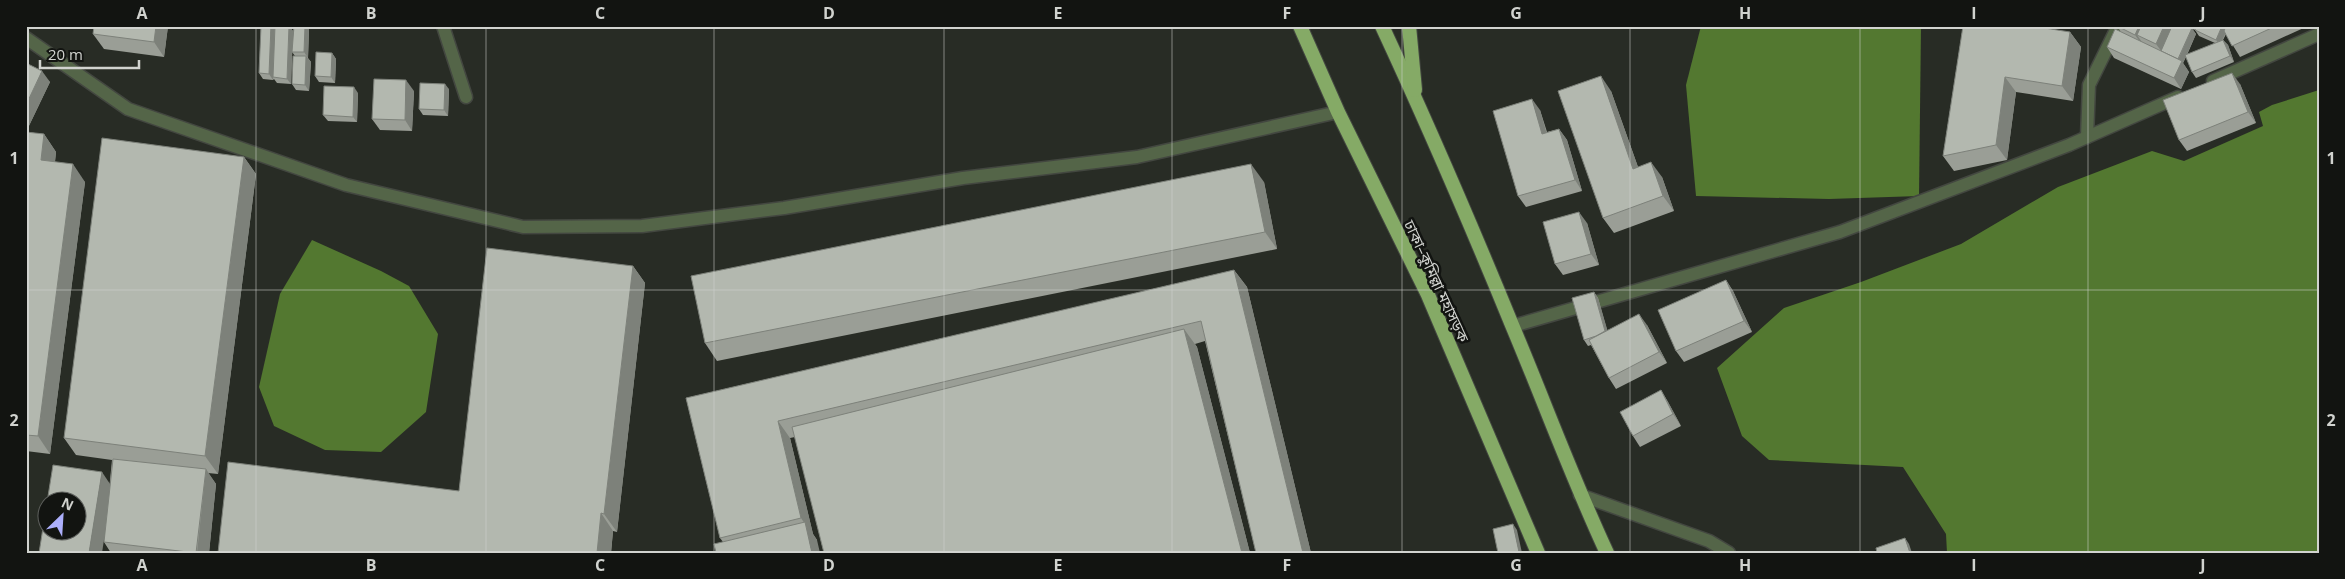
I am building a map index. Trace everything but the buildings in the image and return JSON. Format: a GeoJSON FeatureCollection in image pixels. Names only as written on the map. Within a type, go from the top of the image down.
{"type":"FeatureCollection","features":[{"type":"Feature","properties":{"kind":"highway","name":"ঢাকা–কুমিল্লা মহাসড়ক"},"geometry":{"type":"LineString","coordinates":[[1300,26],[1338,112],[1428,295],[1538,553]]}},
{"type":"Feature","properties":{"kind":"highway"},"geometry":{"type":"LineString","coordinates":[[1382,26],[1415,97],[1513,326],[1580,495],[1607,553]]}},
{"type":"Feature","properties":{"kind":"highway"},"geometry":{"type":"LineString","coordinates":[[1409,26],[1415,97]]}},
{"type":"Feature","properties":{"kind":"street"},"geometry":{"type":"LineString","coordinates":[[2088,137],[2089,85],[2118,26]]}},
{"type":"Feature","properties":{"kind":"street"},"geometry":{"type":"LineString","coordinates":[[442,27],[466,97]]}},
{"type":"Feature","properties":{"kind":"street"},"geometry":{"type":"LineString","coordinates":[[2203,86],[2319,34]]}},
{"type":"Feature","properties":{"kind":"street"},"geometry":{"type":"LineString","coordinates":[[26,38],[128,109],[346,185],[523,227],[642,226],[784,208],[963,178],[1137,157],[1338,112]]}},
{"type":"Feature","properties":{"kind":"street"},"geometry":{"type":"LineString","coordinates":[[1513,326],[1840,232],[2088,137],[2185,93]]}},
{"type":"Feature","properties":{"kind":"street"},"geometry":{"type":"LineString","coordinates":[[1580,495],[1709,541],[1730,553]]}},
{"type":"Feature","properties":{"kind":"shaded area"},"geometry":{"type":"Polygon","coordinates":[[[1701,26],[1921,26],[1919,196],[1829,199],[1696,196],[1686,85],[1701,26]]]}},
{"type":"Feature","properties":{"kind":"shaded area"},"geometry":{"type":"Polygon","coordinates":[[[2319,90],[2319,553],[1947,553],[1946,534],[1903,467],[1769,460],[1742,436],[1717,368],[1784,308],[1861,282],[1961,244],[2058,187],[2152,151],[2184,161],[2263,126],[2259,112],[2272,105],[2319,90]]]}},
{"type":"Feature","properties":{"kind":"shaded area"},"geometry":{"type":"Polygon","coordinates":[[[312,240],[381,271],[409,286],[438,334],[426,412],[381,452],[325,450],[274,426],[259,387],[280,294],[312,240]]]}}]}
